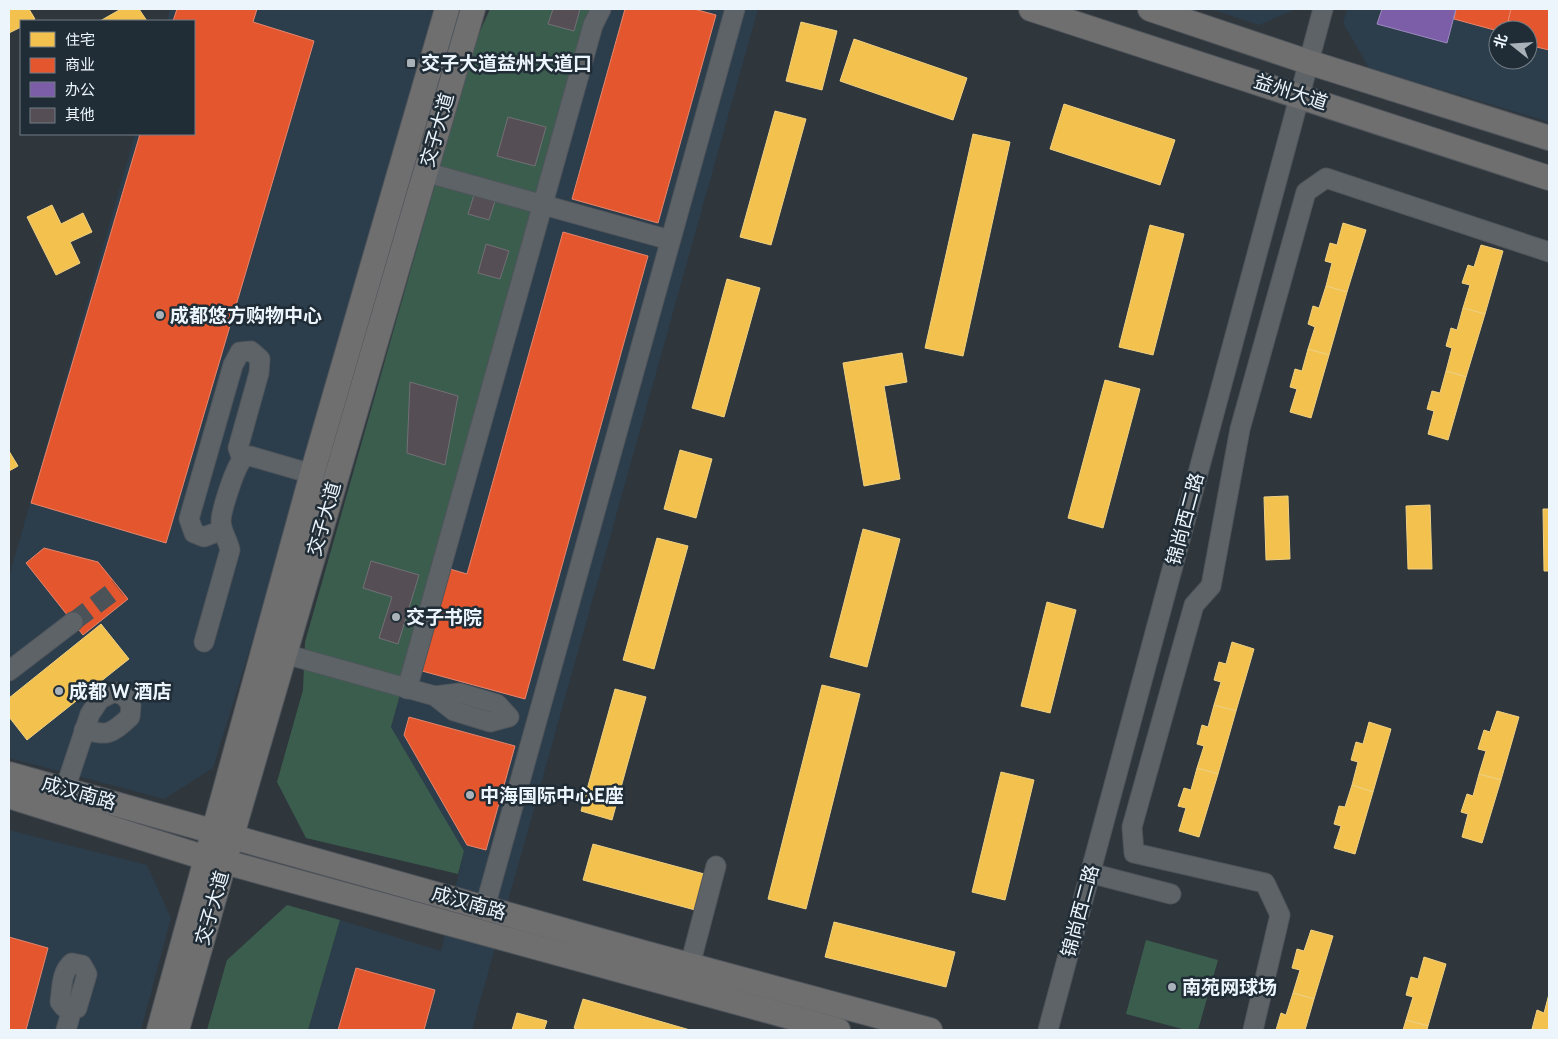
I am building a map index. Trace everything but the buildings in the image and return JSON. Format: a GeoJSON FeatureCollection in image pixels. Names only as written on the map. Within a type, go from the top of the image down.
{"type":"FeatureCollection","features":[{"type":"Feature","properties":{"kind":"main road","name":"交子大道"},"geometry":{"type":"LineString","coordinates":[[178,1030],[216,860],[312,474],[447,9]]}},
{"type":"Feature","properties":{"kind":"main road","name":"交子大道"},"geometry":{"type":"LineString","coordinates":[[223,833],[285,654],[473,9]]}},
{"type":"Feature","properties":{"kind":"main road","name":"益州大道"},"geometry":{"type":"LineString","coordinates":[[1031,9],[1549,178]]}},
{"type":"Feature","properties":{"kind":"main road","name":"益州大道"},"geometry":{"type":"LineString","coordinates":[[1150,9],[1308,62],[1549,138]]}},
{"type":"Feature","properties":{"kind":"main road","name":"成汉南路"},"geometry":{"type":"LineString","coordinates":[[9,774],[690,965],[930,1030]]}},
{"type":"Feature","properties":{"kind":"main road","name":"成汉南路"},"geometry":{"type":"LineString","coordinates":[[9,796],[216,860],[838,1030]]}},
{"type":"Feature","properties":{"kind":"main road","name":"交子大道"},"geometry":{"type":"LineString","coordinates":[[159,1030],[216,860]]}},
{"type":"Feature","properties":{"kind":"street"},"geometry":{"type":"LineString","coordinates":[[407,689],[542,204],[593,25],[600,9]]}},
{"type":"Feature","properties":{"kind":"street"},"geometry":{"type":"LineString","coordinates":[[485,907],[735,9]]}},
{"type":"Feature","properties":{"kind":"street","name":"锦尚西二路"},"geometry":{"type":"LineString","coordinates":[[1048,1030],[1323,9]]}},
{"type":"Feature","properties":{"kind":"street"},"geometry":{"type":"LineString","coordinates":[[425,172],[670,240]]}},
{"type":"Feature","properties":{"kind":"street"},"geometry":{"type":"LineString","coordinates":[[1253,1030],[1280,915],[1264,883],[1134,853],[1132,827],[1194,605],[1211,586],[1240,429],[1306,192],[1326,178],[1549,252]]}},
{"type":"Feature","properties":{"kind":"street"},"geometry":{"type":"LineString","coordinates":[[222,530],[204,537],[194,533],[189,519],[233,365],[240,352],[251,351],[260,359],[259,373],[238,448],[242,459]]}},
{"type":"Feature","properties":{"kind":"street"},"geometry":{"type":"LineString","coordinates":[[204,642],[230,550],[228,540],[222,530],[221,519],[236,469],[242,459],[250,456],[312,474]]}},
{"type":"Feature","properties":{"kind":"street"},"geometry":{"type":"LineString","coordinates":[[9,671],[73,622]]}},
{"type":"Feature","properties":{"kind":"street"},"geometry":{"type":"LineString","coordinates":[[285,654],[435,696],[454,711],[490,722],[509,717],[536,723]]}},
{"type":"Feature","properties":{"kind":"street"},"geometry":{"type":"LineString","coordinates":[[65,789],[84,730]]}},
{"type":"Feature","properties":{"kind":"street"},"geometry":{"type":"LineString","coordinates":[[690,965],[716,866]]}},
{"type":"Feature","properties":{"kind":"street"},"geometry":{"type":"LineString","coordinates":[[1090,873],[1171,894]]}},
{"type":"Feature","properties":{"kind":"street"},"geometry":{"type":"LineString","coordinates":[[66,1030],[72,1009]]}},
{"type":"Feature","properties":{"kind":"shaded area"},"geometry":{"type":"Polygon","coordinates":[[[170,9],[437,9],[273,597],[254,636],[213,768],[164,799],[9,758],[9,577],[135,135],[195,135],[195,20],[167,20],[170,9]]]}},
{"type":"Feature","properties":{"kind":"shaded area"},"geometry":{"type":"Polygon","coordinates":[[[592,9],[758,9],[472,1030],[308,1030],[340,920],[441,951],[464,851],[391,727],[592,9]]]}},
{"type":"Feature","properties":{"kind":"shaded area"},"geometry":{"type":"Polygon","coordinates":[[[1211,9],[1296,9],[1259,25],[1211,9]]]}},
{"type":"Feature","properties":{"kind":"shaded area"},"geometry":{"type":"Polygon","coordinates":[[[1347,9],[1549,9],[1549,122],[1369,68],[1343,23],[1347,9]]]}},
{"type":"Feature","properties":{"kind":"shaded area"},"geometry":{"type":"Polygon","coordinates":[[[9,830],[147,865],[171,918],[141,1030],[9,1030],[9,830]]]}},
{"type":"Feature","properties":{"kind":"green space"},"geometry":{"type":"Polygon","coordinates":[[[490,9],[592,9],[391,727],[464,851],[458,874],[306,838],[277,782],[303,690],[305,642],[476,40],[490,9]]]}},
{"type":"Feature","properties":{"kind":"green space"},"geometry":{"type":"Polygon","coordinates":[[[287,905],[340,920],[308,1030],[207,1030],[227,960],[287,905]]]}},
{"type":"Feature","properties":{"kind":"green space","name":"南苑网球场"},"geometry":{"type":"Polygon","coordinates":[[[1146,940],[1218,960],[1198,1030],[1186,1030],[1126,1014],[1146,940]]]}},
{"type":"Feature","properties":{"kind":"tunnel"},"geometry":{"type":"LineString","coordinates":[[73,622],[118,588]]}},
{"type":"Feature","properties":{"kind":"place","name":"交子大道益州大道口"},"geometry":{"type":"Point","coordinates":[411,63]}},
{"type":"Feature","properties":{"kind":"place","name":"成都悠方购物中心"},"geometry":{"type":"Point","coordinates":[160,315]}},
{"type":"Feature","properties":{"kind":"place","name":"交子书院"},"geometry":{"type":"Point","coordinates":[396,617]}},
{"type":"Feature","properties":{"kind":"place","name":"成都 W 酒店"},"geometry":{"type":"Point","coordinates":[59,691]}},
{"type":"Feature","properties":{"kind":"place","name":"中海国际中心E座"},"geometry":{"type":"Point","coordinates":[470,795]}},
{"type":"Feature","properties":{"kind":"place","name":"南苑网球场"},"geometry":{"type":"Point","coordinates":[1172,987]}}]}
